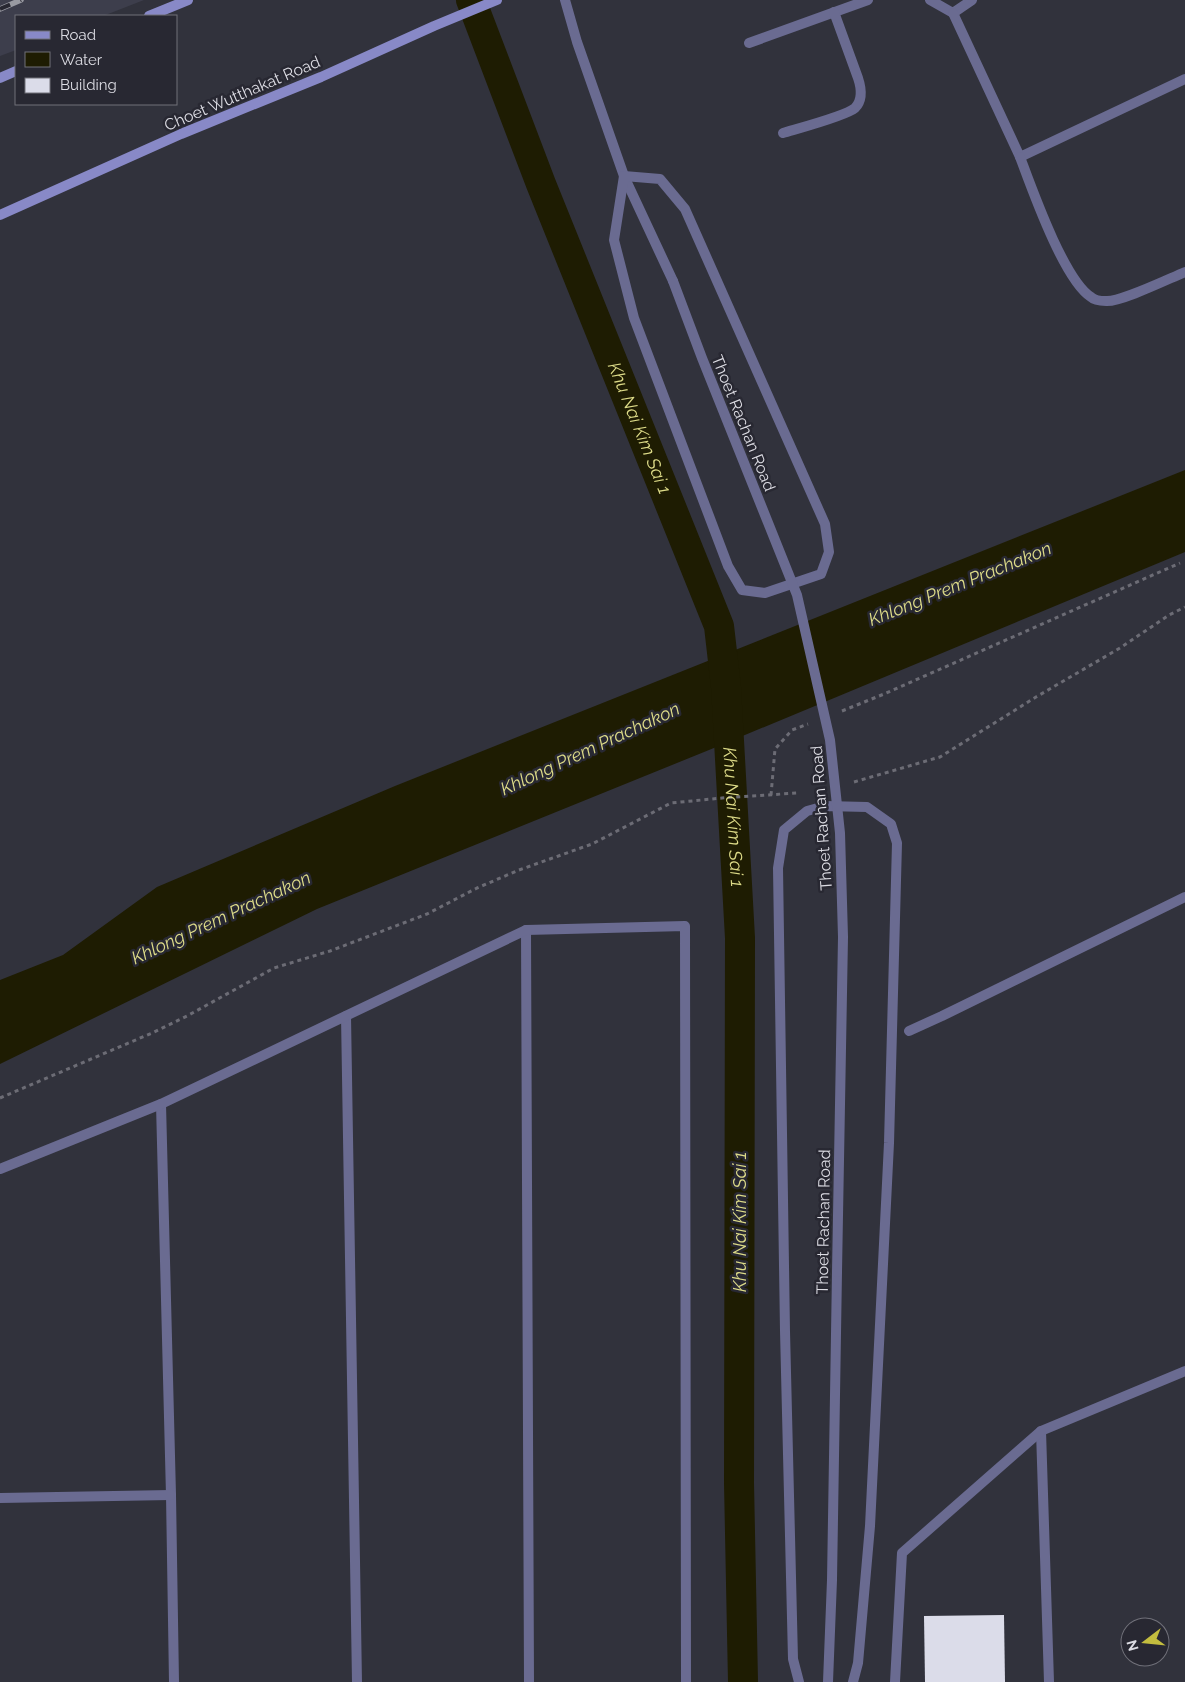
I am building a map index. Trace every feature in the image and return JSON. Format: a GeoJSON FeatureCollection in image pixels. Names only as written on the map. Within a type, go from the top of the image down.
{"type":"FeatureCollection","features":[{"type":"Feature","properties":{"kind":"main road"},"geometry":{"type":"LineString","coordinates":[[151,15],[188,0]]}},
{"type":"Feature","properties":{"kind":"main road","name":"Choet Wutthakat Road"},"geometry":{"type":"LineString","coordinates":[[0,215],[181,134],[497,0]]}},
{"type":"Feature","properties":{"kind":"main road"},"geometry":{"type":"LineString","coordinates":[[0,78],[15,71]]}},
{"type":"Feature","properties":{"kind":"street","name":"Thoet Rachan Road"},"geometry":{"type":"LineString","coordinates":[[565,0],[577,42],[624,176],[673,281],[797,595],[830,740],[840,833],[843,937],[832,1570],[828,1682]]}},
{"type":"Feature","properties":{"kind":"street"},"geometry":{"type":"LineString","coordinates":[[749,43],[868,0]]}},
{"type":"Feature","properties":{"kind":"street"},"geometry":{"type":"LineString","coordinates":[[930,0],[953,13],[1020,157],[1037,204],[1068,269],[1078,285],[1092,298],[1107,301],[1120,299],[1185,272]]}},
{"type":"Feature","properties":{"kind":"street"},"geometry":{"type":"LineString","coordinates":[[953,13],[972,0]]}},
{"type":"Feature","properties":{"kind":"street"},"geometry":{"type":"LineString","coordinates":[[783,133],[845,113],[855,108],[860,98],[861,88],[858,78],[834,12]]}},
{"type":"Feature","properties":{"kind":"street"},"geometry":{"type":"LineString","coordinates":[[1020,157],[1185,79]]}},
{"type":"Feature","properties":{"kind":"street"},"geometry":{"type":"LineString","coordinates":[[624,176],[660,179],[685,209],[825,524],[829,552],[821,574],[764,593],[742,590],[728,566],[634,318],[614,240],[624,176]]}},
{"type":"Feature","properties":{"kind":"street"},"geometry":{"type":"LineString","coordinates":[[799,1682],[793,1659],[785,1331],[778,868],[784,830],[806,811],[825,806],[867,807],[891,824],[897,843],[889,1142],[870,1526],[858,1663],[853,1682]]}},
{"type":"Feature","properties":{"kind":"street"},"geometry":{"type":"LineString","coordinates":[[909,1031],[1185,896]]}},
{"type":"Feature","properties":{"kind":"street"},"geometry":{"type":"LineString","coordinates":[[0,1169],[161,1104],[526,930],[685,926],[686,1682]]}},
{"type":"Feature","properties":{"kind":"street"},"geometry":{"type":"LineString","coordinates":[[526,930],[529,1682]]}},
{"type":"Feature","properties":{"kind":"street"},"geometry":{"type":"LineString","coordinates":[[346,1016],[357,1682]]}},
{"type":"Feature","properties":{"kind":"street"},"geometry":{"type":"LineString","coordinates":[[161,1104],[174,1682]]}},
{"type":"Feature","properties":{"kind":"street"},"geometry":{"type":"LineString","coordinates":[[895,1682],[902,1553],[1041,1431],[1185,1371]]}},
{"type":"Feature","properties":{"kind":"street"},"geometry":{"type":"LineString","coordinates":[[1041,1431],[1049,1682]]}},
{"type":"Feature","properties":{"kind":"street"},"geometry":{"type":"LineString","coordinates":[[0,1498],[171,1495]]}},
{"type":"Feature","properties":{"kind":"path"},"geometry":{"type":"LineString","coordinates":[[838,712],[884,694],[1180,564]]}},
{"type":"Feature","properties":{"kind":"path"},"geometry":{"type":"LineString","coordinates":[[846,784],[940,757],[1036,697],[1120,648],[1169,615],[1185,608]]}},
{"type":"Feature","properties":{"kind":"path"},"geometry":{"type":"LineString","coordinates":[[771,795],[774,749],[792,730],[811,723]]}},
{"type":"Feature","properties":{"kind":"path"},"geometry":{"type":"LineString","coordinates":[[0,1098],[152,1033],[274,968],[330,951],[427,914],[476,888],[519,870],[592,844],[671,803],[798,793]]}},
{"type":"Feature","properties":{"kind":"shaded area"},"geometry":{"type":"Polygon","coordinates":[[[0,0],[144,0],[106,15],[15,15],[15,50],[0,56],[0,0]]]}},
{"type":"Feature","properties":{"kind":"water","name":"Khlong Prem Prachakon"},"geometry":{"type":"Polygon","coordinates":[[[1185,470],[1185,552],[709,750],[317,909],[0,1064],[0,980],[63,955],[157,887],[395,786],[1185,470]]]}},
{"type":"Feature","properties":{"kind":"building"},"geometry":{"type":"Polygon","coordinates":[[[1004,1615],[1005,1682],[925,1682],[924,1616],[1004,1615]]]}},
{"type":"Feature","properties":{"kind":"waterway","name":"Khu Nai Kim Sai 1"},"geometry":{"type":"LineString","coordinates":[[471,0],[541,184],[719,626],[726,687],[740,938],[739,1483],[743,1682]]}},
{"type":"Feature","properties":{"kind":"railway"},"geometry":{"type":"LineString","coordinates":[[0,9],[21,0]]}}]}
